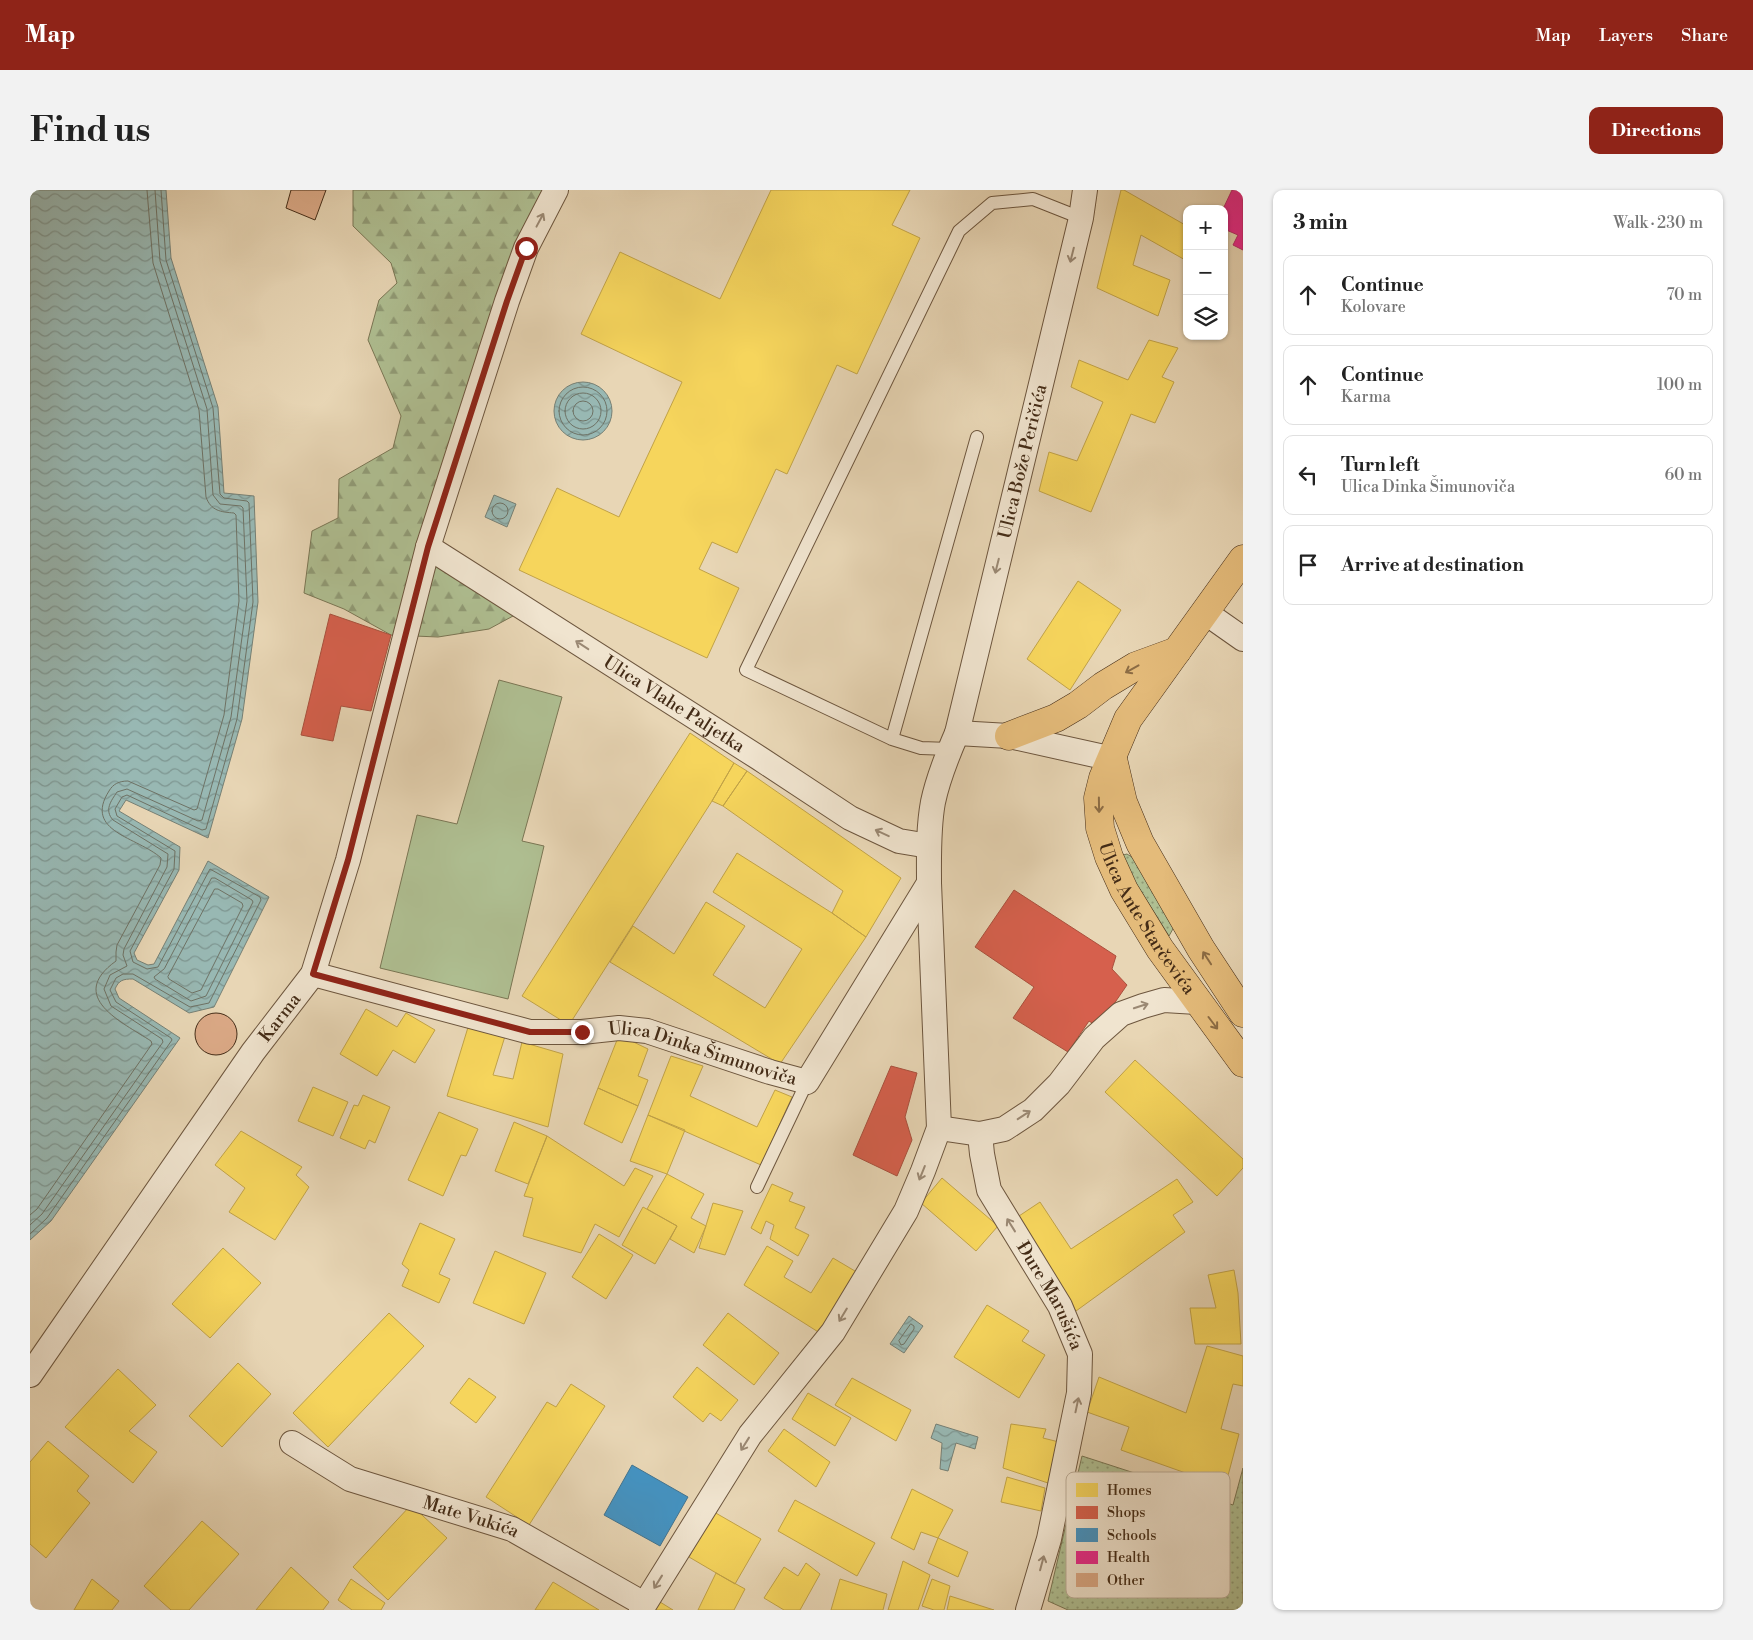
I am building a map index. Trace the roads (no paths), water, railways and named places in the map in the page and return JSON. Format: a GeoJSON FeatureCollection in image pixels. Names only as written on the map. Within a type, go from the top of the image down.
{"type":"FeatureCollection","features":[{"type":"Feature","properties":{"kind":"main road","name":"Ulica Ante Starčevića"},"geometry":{"type":"LineString","coordinates":[[1243,559],[1128,719],[1103,778],[1098,798],[1100,828],[1109,857],[1129,898],[1160,949],[1243,1063]]}},
{"type":"Feature","properties":{"kind":"main road"},"geometry":{"type":"LineString","coordinates":[[1010,736],[1056,718],[1136,666],[1178,651]]}},
{"type":"Feature","properties":{"kind":"main road","name":"Ulica Ante Starčevića"},"geometry":{"type":"LineString","coordinates":[[1112,758],[1123,802],[1140,843],[1200,949],[1243,1013]]}},
{"type":"Feature","properties":{"kind":"street","name":"Karma"},"geometry":{"type":"LineString","coordinates":[[30,1375],[253,1052],[313,974],[348,860],[428,547],[507,301],[526,248],[556,190]]}},
{"type":"Feature","properties":{"kind":"street","name":"Ulica Bože Peričića"},"geometry":{"type":"LineString","coordinates":[[939,1128],[929,884],[929,846],[933,804],[941,772],[954,741],[1081,218],[1084,190]]}},
{"type":"Feature","properties":{"kind":"street","name":"Ulica Vlahe Paljetka"},"geometry":{"type":"LineString","coordinates":[[428,547],[850,818],[899,841],[929,846]]}},
{"type":"Feature","properties":{"kind":"street"},"geometry":{"type":"LineString","coordinates":[[1206,612],[1243,639]]}},
{"type":"Feature","properties":{"kind":"street"},"geometry":{"type":"LineString","coordinates":[[954,741],[1010,736],[1112,758]]}},
{"type":"Feature","properties":{"kind":"street","name":"Ulica Dinka Šimunoviča"},"geometry":{"type":"LineString","coordinates":[[313,974],[530,1032],[582,1032],[619,1028],[646,1031],[770,1072],[807,1082],[929,884]]}},
{"type":"Feature","properties":{"kind":"street"},"geometry":{"type":"LineString","coordinates":[[643,1607],[750,1435],[833,1332],[906,1211],[939,1128],[980,1134],[1004,1128],[1033,1110],[1059,1084],[1094,1038],[1121,1014],[1164,1000],[1197,1002]]}},
{"type":"Feature","properties":{"kind":"street","name":"Đure Marušića"},"geometry":{"type":"LineString","coordinates":[[980,1134],[989,1190],[1060,1306],[1080,1354],[1079,1393],[1049,1539],[1028,1610]]}},
{"type":"Feature","properties":{"kind":"street","name":"Mate Vukića"},"geometry":{"type":"LineString","coordinates":[[292,1443],[350,1479],[512,1529],[643,1607]]}},
{"type":"Feature","properties":{"kind":"lane"},"geometry":{"type":"LineString","coordinates":[[954,741],[921,748],[892,738],[746,670],[959,231],[992,204],[1033,199],[1081,218]]}},
{"type":"Feature","properties":{"kind":"lane"},"geometry":{"type":"LineString","coordinates":[[892,738],[977,437]]}},
{"type":"Feature","properties":{"kind":"lane"},"geometry":{"type":"LineString","coordinates":[[757,1187],[807,1082]]}},
{"type":"Feature","properties":{"kind":"water"},"geometry":{"type":"Polygon","coordinates":[[[30,190],[166,190],[171,258],[218,407],[224,493],[254,496],[258,602],[242,719],[208,838],[126,800],[119,811],[180,847],[179,870],[134,953],[137,960],[148,965],[154,964],[208,861],[269,897],[214,1007],[189,1013],[133,979],[124,980],[118,984],[115,989],[119,998],[180,1038],[51,1221],[30,1240],[30,190]]]}},
{"type":"Feature","properties":{"kind":"water"},"geometry":{"type":"Polygon","coordinates":[[[577,382],[589,382],[604,390],[612,405],[612,417],[604,432],[589,440],[577,440],[562,432],[554,417],[554,405],[562,390],[577,382]]]}},
{"type":"Feature","properties":{"kind":"water"},"geometry":{"type":"Polygon","coordinates":[[[494,495],[516,504],[507,527],[485,517],[494,495]]]}},
{"type":"Feature","properties":{"kind":"water"},"geometry":{"type":"Polygon","coordinates":[[[909,1316],[923,1326],[904,1353],[890,1344],[909,1316]]]}},
{"type":"Feature","properties":{"kind":"water"},"geometry":{"type":"Polygon","coordinates":[[[936,1424],[978,1437],[975,1449],[956,1443],[948,1471],[940,1469],[942,1443],[931,1438],[936,1424]]]}}]}
